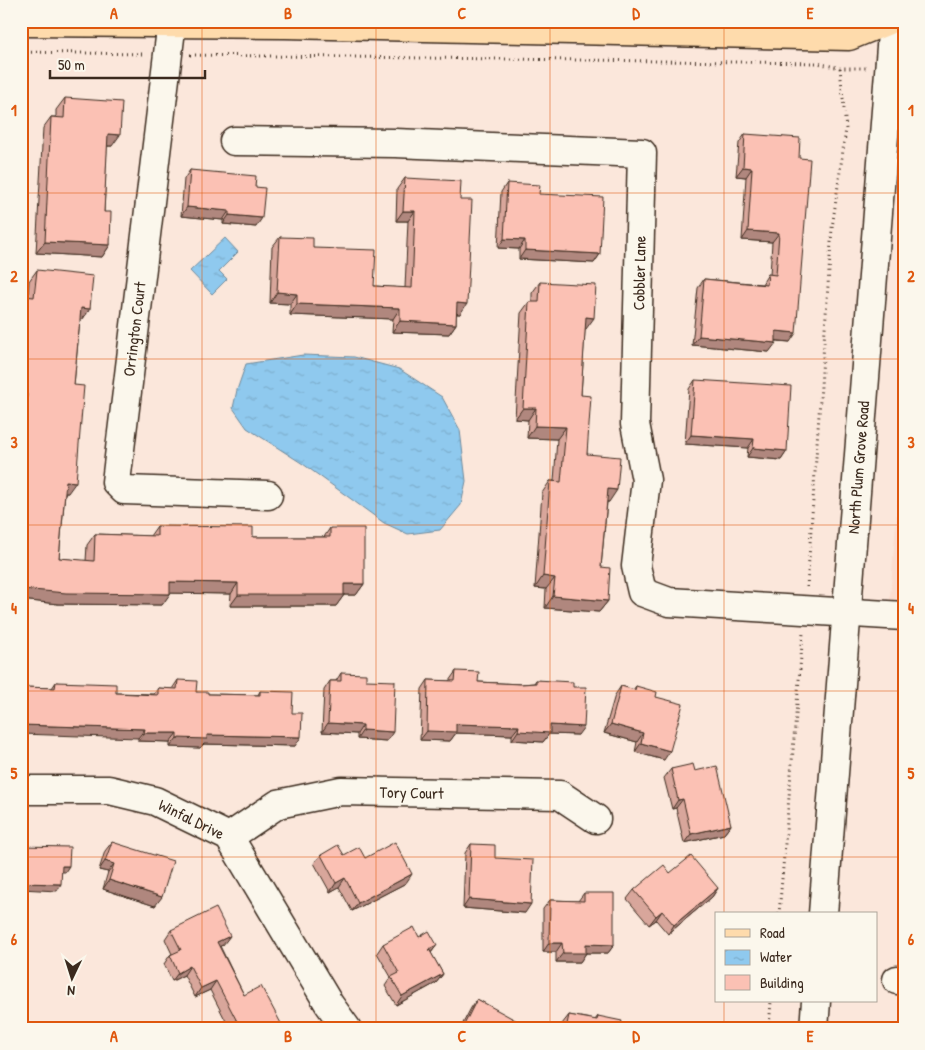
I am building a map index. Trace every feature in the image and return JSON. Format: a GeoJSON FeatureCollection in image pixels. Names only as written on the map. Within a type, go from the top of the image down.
{"type":"FeatureCollection","features":[{"type":"Feature","properties":{"kind":"main road"},"geometry":{"type":"LineString","coordinates":[[21,22],[172,22],[849,36],[886,21]]}},
{"type":"Feature","properties":{"kind":"street","name":"North Plum Grove Road"},"geometry":{"type":"LineString","coordinates":[[823,912],[893,21]]}},
{"type":"Feature","properties":{"kind":"street","name":"Orrington Court"},"geometry":{"type":"LineString","coordinates":[[172,22],[157,132],[116,482],[124,490],[268,495]]}},
{"type":"Feature","properties":{"kind":"street","name":"Cobbler Lane"},"geometry":{"type":"LineString","coordinates":[[234,141],[395,143],[642,153],[635,424],[646,480],[636,566],[642,592],[669,602],[904,616]]}},
{"type":"Feature","properties":{"kind":"street","name":"Winfal Drive"},"geometry":{"type":"LineString","coordinates":[[21,790],[109,790],[155,801],[229,837],[329,1004],[347,1029]]}},
{"type":"Feature","properties":{"kind":"street","name":"Tory Court"},"geometry":{"type":"LineString","coordinates":[[229,837],[278,804],[341,791],[560,795],[596,818]]}},
{"type":"Feature","properties":{"kind":"street"},"geometry":{"type":"LineString","coordinates":[[814,1029],[816,1002]]}},
{"type":"Feature","properties":{"kind":"path"},"geometry":{"type":"LineString","coordinates":[[21,52],[817,63],[840,68],[846,129],[832,228],[805,611],[779,912]]}},
{"type":"Feature","properties":{"kind":"path"},"geometry":{"type":"LineString","coordinates":[[769,1029],[771,1002]]}},
{"type":"Feature","properties":{"kind":"shaded area"},"geometry":{"type":"Polygon","coordinates":[[[904,424],[904,612],[889,610],[904,424]]]}},
{"type":"Feature","properties":{"kind":"water"},"geometry":{"type":"Polygon","coordinates":[[[225,238],[238,252],[219,271],[227,279],[212,294],[190,271],[225,238]]]}},
{"type":"Feature","properties":{"kind":"water"},"geometry":{"type":"Polygon","coordinates":[[[303,355],[354,357],[399,369],[442,397],[460,430],[466,481],[461,505],[440,530],[408,534],[384,523],[303,464],[247,428],[233,408],[246,364],[303,355]]]}},
{"type":"Feature","properties":{"kind":"building"},"geometry":{"type":"Polygon","coordinates":[[[65,98],[122,102],[120,135],[108,134],[104,212],[111,212],[110,245],[45,242],[51,117],[64,118],[65,98]]]}},
{"type":"Feature","properties":{"kind":"building"},"geometry":{"type":"Polygon","coordinates":[[[745,134],[800,138],[799,158],[810,159],[796,333],[776,331],[776,343],[699,336],[704,279],[767,285],[768,274],[776,275],[779,233],[748,231],[752,168],[743,167],[745,134]]]}},
{"type":"Feature","properties":{"kind":"building"},"geometry":{"type":"Polygon","coordinates":[[[190,170],[256,176],[255,187],[265,188],[262,218],[229,215],[229,211],[187,207],[190,170]]]}},
{"type":"Feature","properties":{"kind":"building"},"geometry":{"type":"Polygon","coordinates":[[[405,178],[461,181],[460,200],[472,200],[467,304],[457,303],[456,324],[400,321],[400,308],[297,304],[297,294],[277,292],[280,237],[313,238],[313,248],[376,250],[374,286],[412,288],[415,211],[403,211],[405,178]]]}},
{"type":"Feature","properties":{"kind":"building"},"geometry":{"type":"Polygon","coordinates":[[[507,183],[540,185],[539,194],[603,197],[600,254],[525,250],[525,240],[504,239],[507,183]]]}},
{"type":"Feature","properties":{"kind":"building"},"geometry":{"type":"Polygon","coordinates":[[[37,270],[93,276],[90,309],[81,308],[74,385],[84,386],[76,482],[66,481],[59,558],[94,561],[95,534],[157,536],[157,526],[253,527],[253,537],[330,537],[330,528],[364,528],[364,584],[344,584],[344,595],[238,595],[238,583],[170,582],[170,594],[66,593],[21,589],[21,444],[27,394],[21,394],[21,324],[24,296],[34,297],[37,270]]]}},
{"type":"Feature","properties":{"kind":"building"},"geometry":{"type":"Polygon","coordinates":[[[540,282],[596,285],[594,318],[586,317],[581,395],[591,396],[587,454],[620,457],[617,490],[608,489],[601,567],[610,568],[608,601],[553,596],[555,578],[543,576],[550,481],[561,482],[566,427],[535,426],[536,408],[523,408],[529,302],[539,302],[540,282]]]}},
{"type":"Feature","properties":{"kind":"building"},"geometry":{"type":"Polygon","coordinates":[[[695,380],[791,386],[787,451],[753,448],[754,439],[691,435],[695,380]]]}},
{"type":"Feature","properties":{"kind":"building"},"geometry":{"type":"Polygon","coordinates":[[[456,671],[479,672],[478,682],[521,684],[536,683],[536,680],[573,682],[573,687],[586,687],[584,727],[550,725],[550,733],[518,731],[519,726],[456,724],[456,732],[427,731],[428,680],[455,681],[456,671]]]}},
{"type":"Feature","properties":{"kind":"building"},"geometry":{"type":"Polygon","coordinates":[[[341,673],[366,674],[366,680],[395,681],[393,732],[363,730],[363,725],[328,723],[330,681],[341,681],[341,673]]]}},
{"type":"Feature","properties":{"kind":"building"},"geometry":{"type":"Polygon","coordinates":[[[178,680],[197,681],[196,692],[208,692],[208,694],[260,695],[260,691],[293,692],[292,713],[302,713],[301,737],[207,735],[207,739],[177,738],[177,733],[144,733],[145,729],[21,725],[21,682],[23,682],[22,687],[55,688],[56,682],[116,684],[116,693],[158,695],[158,688],[177,689],[178,680]]]}},
{"type":"Feature","properties":{"kind":"building"},"geometry":{"type":"Polygon","coordinates":[[[621,686],[635,690],[636,686],[657,692],[656,697],[683,704],[670,751],[641,743],[643,733],[611,724],[621,686]]]}},
{"type":"Feature","properties":{"kind":"building"},"geometry":{"type":"Polygon","coordinates":[[[693,764],[695,771],[717,766],[731,825],[691,834],[683,799],[678,800],[671,769],[693,764]]]}},
{"type":"Feature","properties":{"kind":"building"},"geometry":{"type":"Polygon","coordinates":[[[112,842],[173,861],[162,897],[109,880],[114,864],[105,861],[112,842]]]}},
{"type":"Feature","properties":{"kind":"building"},"geometry":{"type":"Polygon","coordinates":[[[395,842],[412,874],[358,903],[345,878],[336,883],[321,855],[338,845],[344,855],[359,847],[365,858],[395,842]]]}},
{"type":"Feature","properties":{"kind":"building"},"geometry":{"type":"Polygon","coordinates":[[[471,844],[495,845],[495,858],[533,860],[531,904],[469,899],[471,844]]]}},
{"type":"Feature","properties":{"kind":"building"},"geometry":{"type":"Polygon","coordinates":[[[21,846],[70,847],[69,866],[62,866],[61,884],[21,883],[21,846]]]}},
{"type":"Feature","properties":{"kind":"building"},"geometry":{"type":"Polygon","coordinates":[[[691,856],[718,888],[674,925],[662,911],[656,916],[634,890],[664,865],[670,873],[691,856]]]}},
{"type":"Feature","properties":{"kind":"building"},"geometry":{"type":"Polygon","coordinates":[[[584,893],[614,893],[614,945],[586,944],[586,953],[563,953],[562,943],[549,943],[550,900],[584,901],[584,893]]]}},
{"type":"Feature","properties":{"kind":"building"},"geometry":{"type":"Polygon","coordinates":[[[216,908],[230,936],[217,942],[244,995],[261,986],[284,1029],[241,1029],[216,981],[201,988],[190,966],[178,973],[170,955],[181,950],[171,930],[216,908]]]}},
{"type":"Feature","properties":{"kind":"building"},"geometry":{"type":"Polygon","coordinates":[[[414,927],[419,937],[429,931],[437,945],[429,949],[443,974],[402,996],[391,977],[399,973],[383,944],[414,927]]]}},
{"type":"Feature","properties":{"kind":"building"},"geometry":{"type":"Polygon","coordinates":[[[477,999],[530,1028],[462,1029],[477,999]]]}},
{"type":"Feature","properties":{"kind":"building"},"geometry":{"type":"Polygon","coordinates":[[[569,1015],[597,1020],[598,1016],[622,1021],[620,1028],[623,1029],[566,1029],[569,1015]]]}}]}
